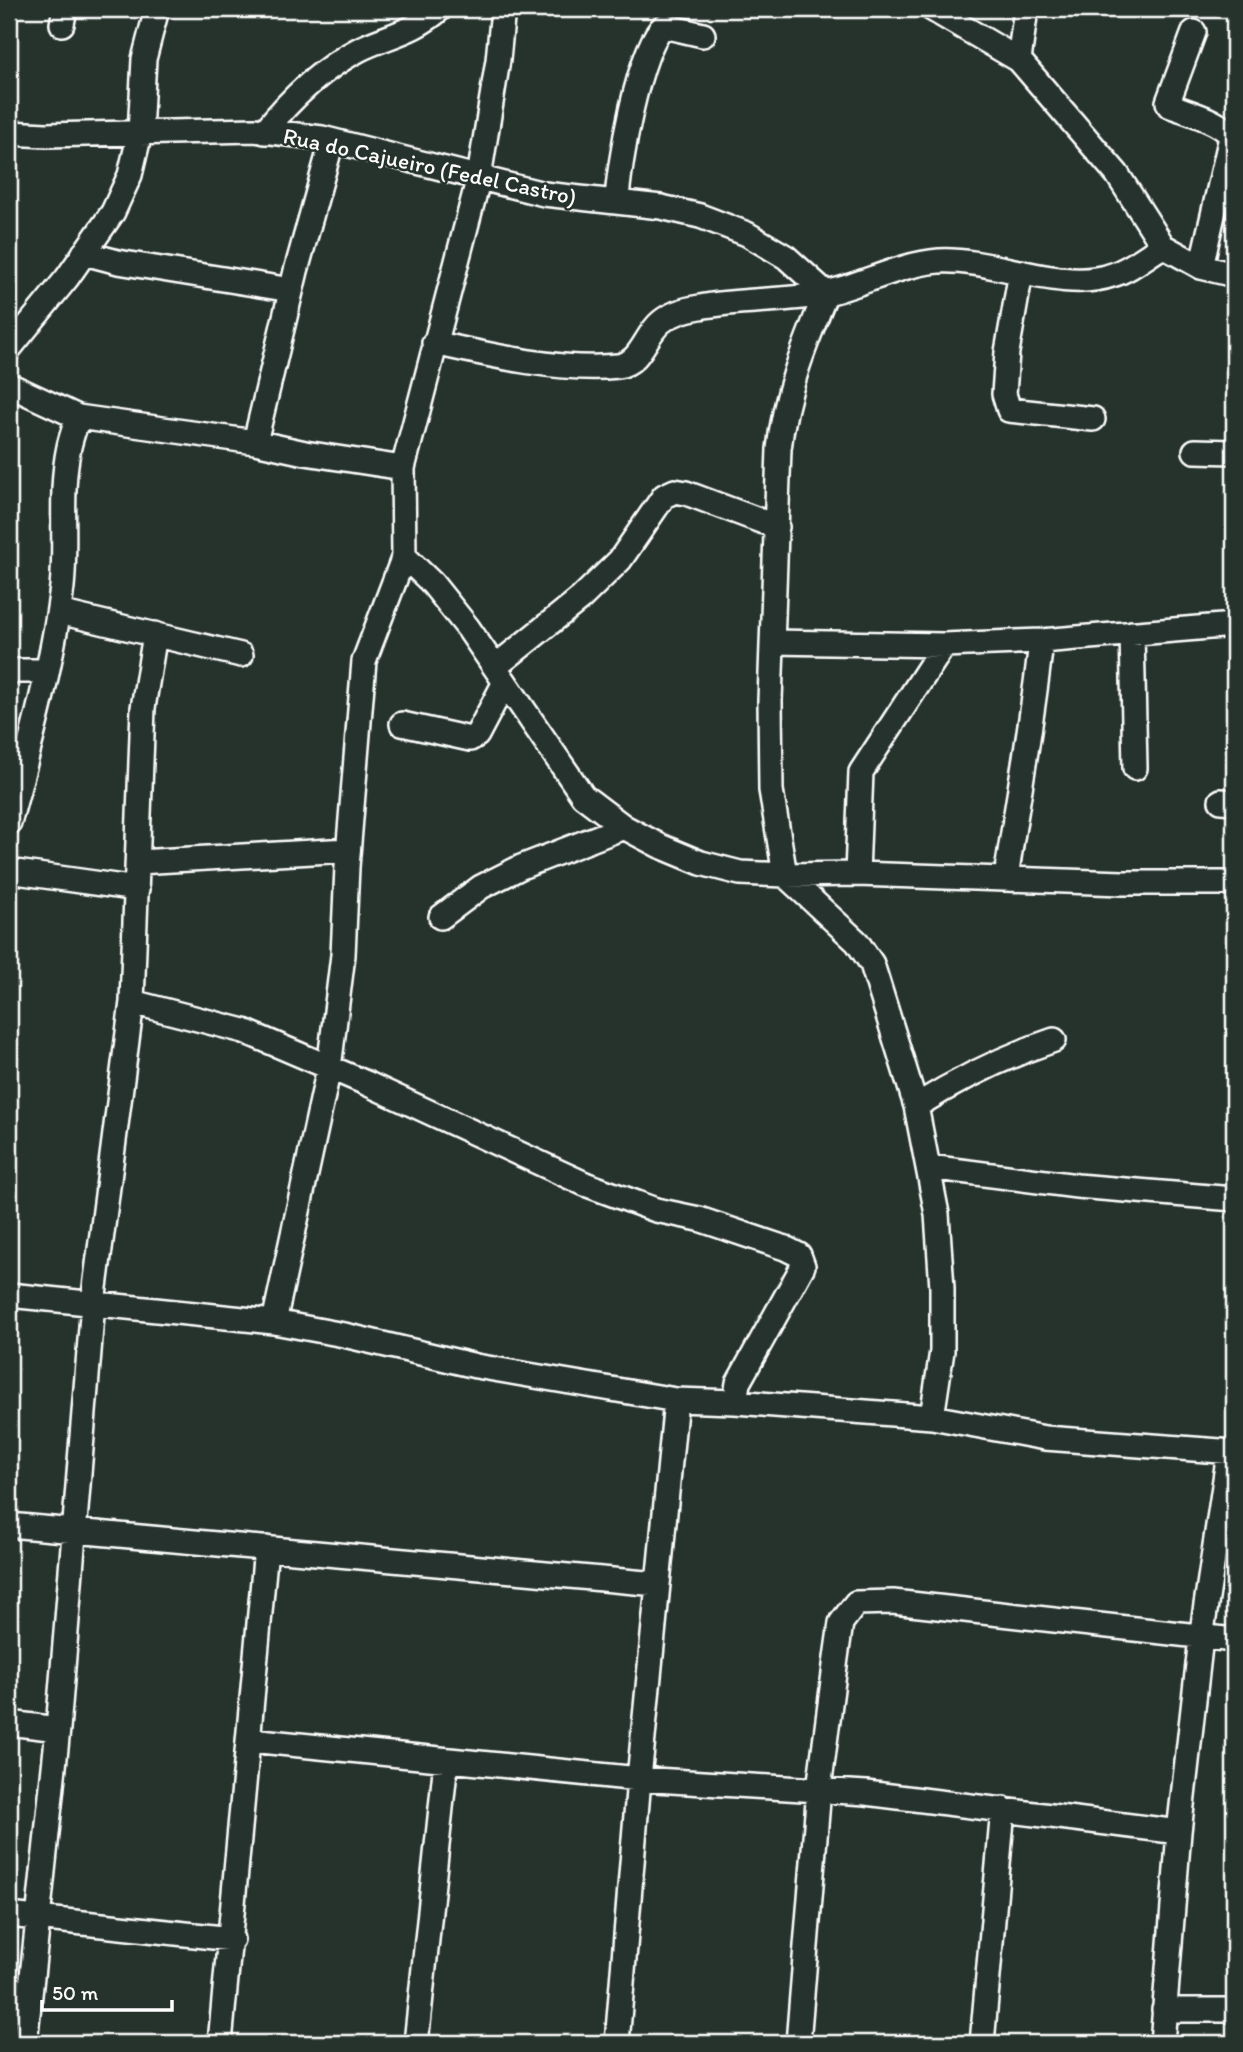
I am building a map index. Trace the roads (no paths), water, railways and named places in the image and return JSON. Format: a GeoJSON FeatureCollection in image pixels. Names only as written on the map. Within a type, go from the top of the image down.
{"type":"FeatureCollection","features":[{"type":"Feature","properties":{"kind":"street"},"geometry":{"type":"LineString","coordinates":[[9,349],[67,278],[113,212],[130,175],[140,133],[144,59],[157,9]]}},
{"type":"Feature","properties":{"kind":"street"},"geometry":{"type":"LineString","coordinates":[[264,132],[294,97],[337,62],[361,49],[398,36],[426,21],[440,9]]}},
{"type":"Feature","properties":{"kind":"street"},"geometry":{"type":"LineString","coordinates":[[274,1322],[329,1068],[343,956],[348,850],[364,662],[404,556],[403,468],[479,177],[498,60],[503,9]]}},
{"type":"Feature","properties":{"kind":"street"},"geometry":{"type":"LineString","coordinates":[[932,9],[1019,60],[1117,174],[1163,246],[1201,267],[1234,275]]}},
{"type":"Feature","properties":{"kind":"street"},"geometry":{"type":"LineString","coordinates":[[1019,60],[1026,9]]}},
{"type":"Feature","properties":{"kind":"street"},"geometry":{"type":"LineString","coordinates":[[617,202],[625,136],[651,43],[657,31],[664,26],[703,34]]}},
{"type":"Feature","properties":{"kind":"street"},"geometry":{"type":"LineString","coordinates":[[1194,32],[1169,105],[1217,124],[1226,129],[1231,137],[1201,267]]}},
{"type":"Feature","properties":{"kind":"street","name":"Rua do Cajueiro (Fedel Castro)"},"geometry":{"type":"LineString","coordinates":[[9,133],[264,132],[332,141],[544,194],[661,207],[700,216],[747,234],[786,257],[826,293]]}},
{"type":"Feature","properties":{"kind":"street"},"geometry":{"type":"LineString","coordinates":[[255,442],[291,290],[332,141]]}},
{"type":"Feature","properties":{"kind":"street"},"geometry":{"type":"LineString","coordinates":[[434,343],[493,356],[593,366],[623,366],[633,360],[660,323],[676,313],[701,307],[826,293],[937,261],[969,262],[1078,281],[1098,279],[1115,275],[1163,246]]}},
{"type":"Feature","properties":{"kind":"street"},"geometry":{"type":"LineString","coordinates":[[84,253],[118,262],[291,290]]}},
{"type":"Feature","properties":{"kind":"street"},"geometry":{"type":"LineString","coordinates":[[1021,272],[1007,352],[1004,394],[1009,410],[1093,419]]}},
{"type":"Feature","properties":{"kind":"street"},"geometry":{"type":"LineString","coordinates":[[826,293],[792,381],[783,413],[779,449],[770,701],[771,790],[785,874],[857,942],[872,964],[916,1105],[937,1214],[942,1288],[942,1351],[932,1417]]}},
{"type":"Feature","properties":{"kind":"street"},"geometry":{"type":"LineString","coordinates":[[9,385],[78,417],[255,442],[305,453],[403,468]]}},
{"type":"Feature","properties":{"kind":"street"},"geometry":{"type":"LineString","coordinates":[[9,822],[59,612],[64,569],[63,531],[68,448],[78,417]]}},
{"type":"Feature","properties":{"kind":"street"},"geometry":{"type":"LineString","coordinates":[[1195,451],[1234,452]]}},
{"type":"Feature","properties":{"kind":"street"},"geometry":{"type":"LineString","coordinates":[[402,724],[470,739],[477,735],[500,674],[620,560],[668,493],[686,494],[777,527]]}},
{"type":"Feature","properties":{"kind":"street"},"geometry":{"type":"LineString","coordinates":[[404,556],[432,583],[468,628],[583,796],[624,827],[701,863],[740,873],[1123,883],[1233,875]]}},
{"type":"Feature","properties":{"kind":"street"},"geometry":{"type":"LineString","coordinates":[[59,612],[241,655]]}},
{"type":"Feature","properties":{"kind":"street"},"geometry":{"type":"LineString","coordinates":[[773,642],[944,645],[1041,641],[1234,625]]}},
{"type":"Feature","properties":{"kind":"street"},"geometry":{"type":"LineString","coordinates":[[1132,633],[1135,768]]}},
{"type":"Feature","properties":{"kind":"street"},"geometry":{"type":"LineString","coordinates":[[25,2043],[58,1729],[93,1303],[132,1002],[143,708],[155,634]]}},
{"type":"Feature","properties":{"kind":"street"},"geometry":{"type":"LineString","coordinates":[[1006,880],[1023,785],[1041,641]]}},
{"type":"Feature","properties":{"kind":"street"},"geometry":{"type":"LineString","coordinates":[[857,874],[861,772],[944,645]]}},
{"type":"Feature","properties":{"kind":"street"},"geometry":{"type":"LineString","coordinates":[[9,671],[47,671]]}},
{"type":"Feature","properties":{"kind":"street"},"geometry":{"type":"LineString","coordinates":[[441,917],[481,887],[521,867],[624,827]]}},
{"type":"Feature","properties":{"kind":"street"},"geometry":{"type":"LineString","coordinates":[[138,862],[348,850]]}},
{"type":"Feature","properties":{"kind":"street"},"geometry":{"type":"LineString","coordinates":[[9,871],[137,889]]}},
{"type":"Feature","properties":{"kind":"street"},"geometry":{"type":"LineString","coordinates":[[132,1002],[244,1031],[585,1184],[656,1210],[699,1219],[799,1255],[803,1266],[738,1383],[735,1402]]}},
{"type":"Feature","properties":{"kind":"street"},"geometry":{"type":"LineString","coordinates":[[916,1105],[957,1080],[1011,1054],[1054,1040]]}},
{"type":"Feature","properties":{"kind":"street"},"geometry":{"type":"LineString","coordinates":[[929,1167],[1077,1186],[1234,1199]]}},
{"type":"Feature","properties":{"kind":"street"},"geometry":{"type":"LineString","coordinates":[[9,1296],[274,1322],[344,1335],[476,1366],[676,1400],[932,1417],[1045,1438],[1232,1452],[1201,1638],[1179,1832],[1162,2043]]}},
{"type":"Feature","properties":{"kind":"street"},"geometry":{"type":"LineString","coordinates":[[617,2043],[639,1779],[676,1400]]}},
{"type":"Feature","properties":{"kind":"street"},"geometry":{"type":"LineString","coordinates":[[9,1525],[657,1584]]}},
{"type":"Feature","properties":{"kind":"street"},"geometry":{"type":"LineString","coordinates":[[220,2043],[232,1938],[266,1548]]}},
{"type":"Feature","properties":{"kind":"street"},"geometry":{"type":"LineString","coordinates":[[798,2043],[819,1789],[841,1623],[856,1603],[892,1602],[1234,1640]]}},
{"type":"Feature","properties":{"kind":"street"},"geometry":{"type":"LineString","coordinates":[[9,1724],[58,1729]]}},
{"type":"Feature","properties":{"kind":"street"},"geometry":{"type":"LineString","coordinates":[[250,1740],[639,1779],[819,1789],[1179,1832]]}},
{"type":"Feature","properties":{"kind":"street"},"geometry":{"type":"LineString","coordinates":[[416,2043],[446,1760]]}},
{"type":"Feature","properties":{"kind":"street"},"geometry":{"type":"LineString","coordinates":[[982,2043],[1003,1809]]}},
{"type":"Feature","properties":{"kind":"street"},"geometry":{"type":"LineString","coordinates":[[9,1916],[232,1938]]}},
{"type":"Feature","properties":{"kind":"street"},"geometry":{"type":"LineString","coordinates":[[1164,2010],[1234,2010]]}}]}
